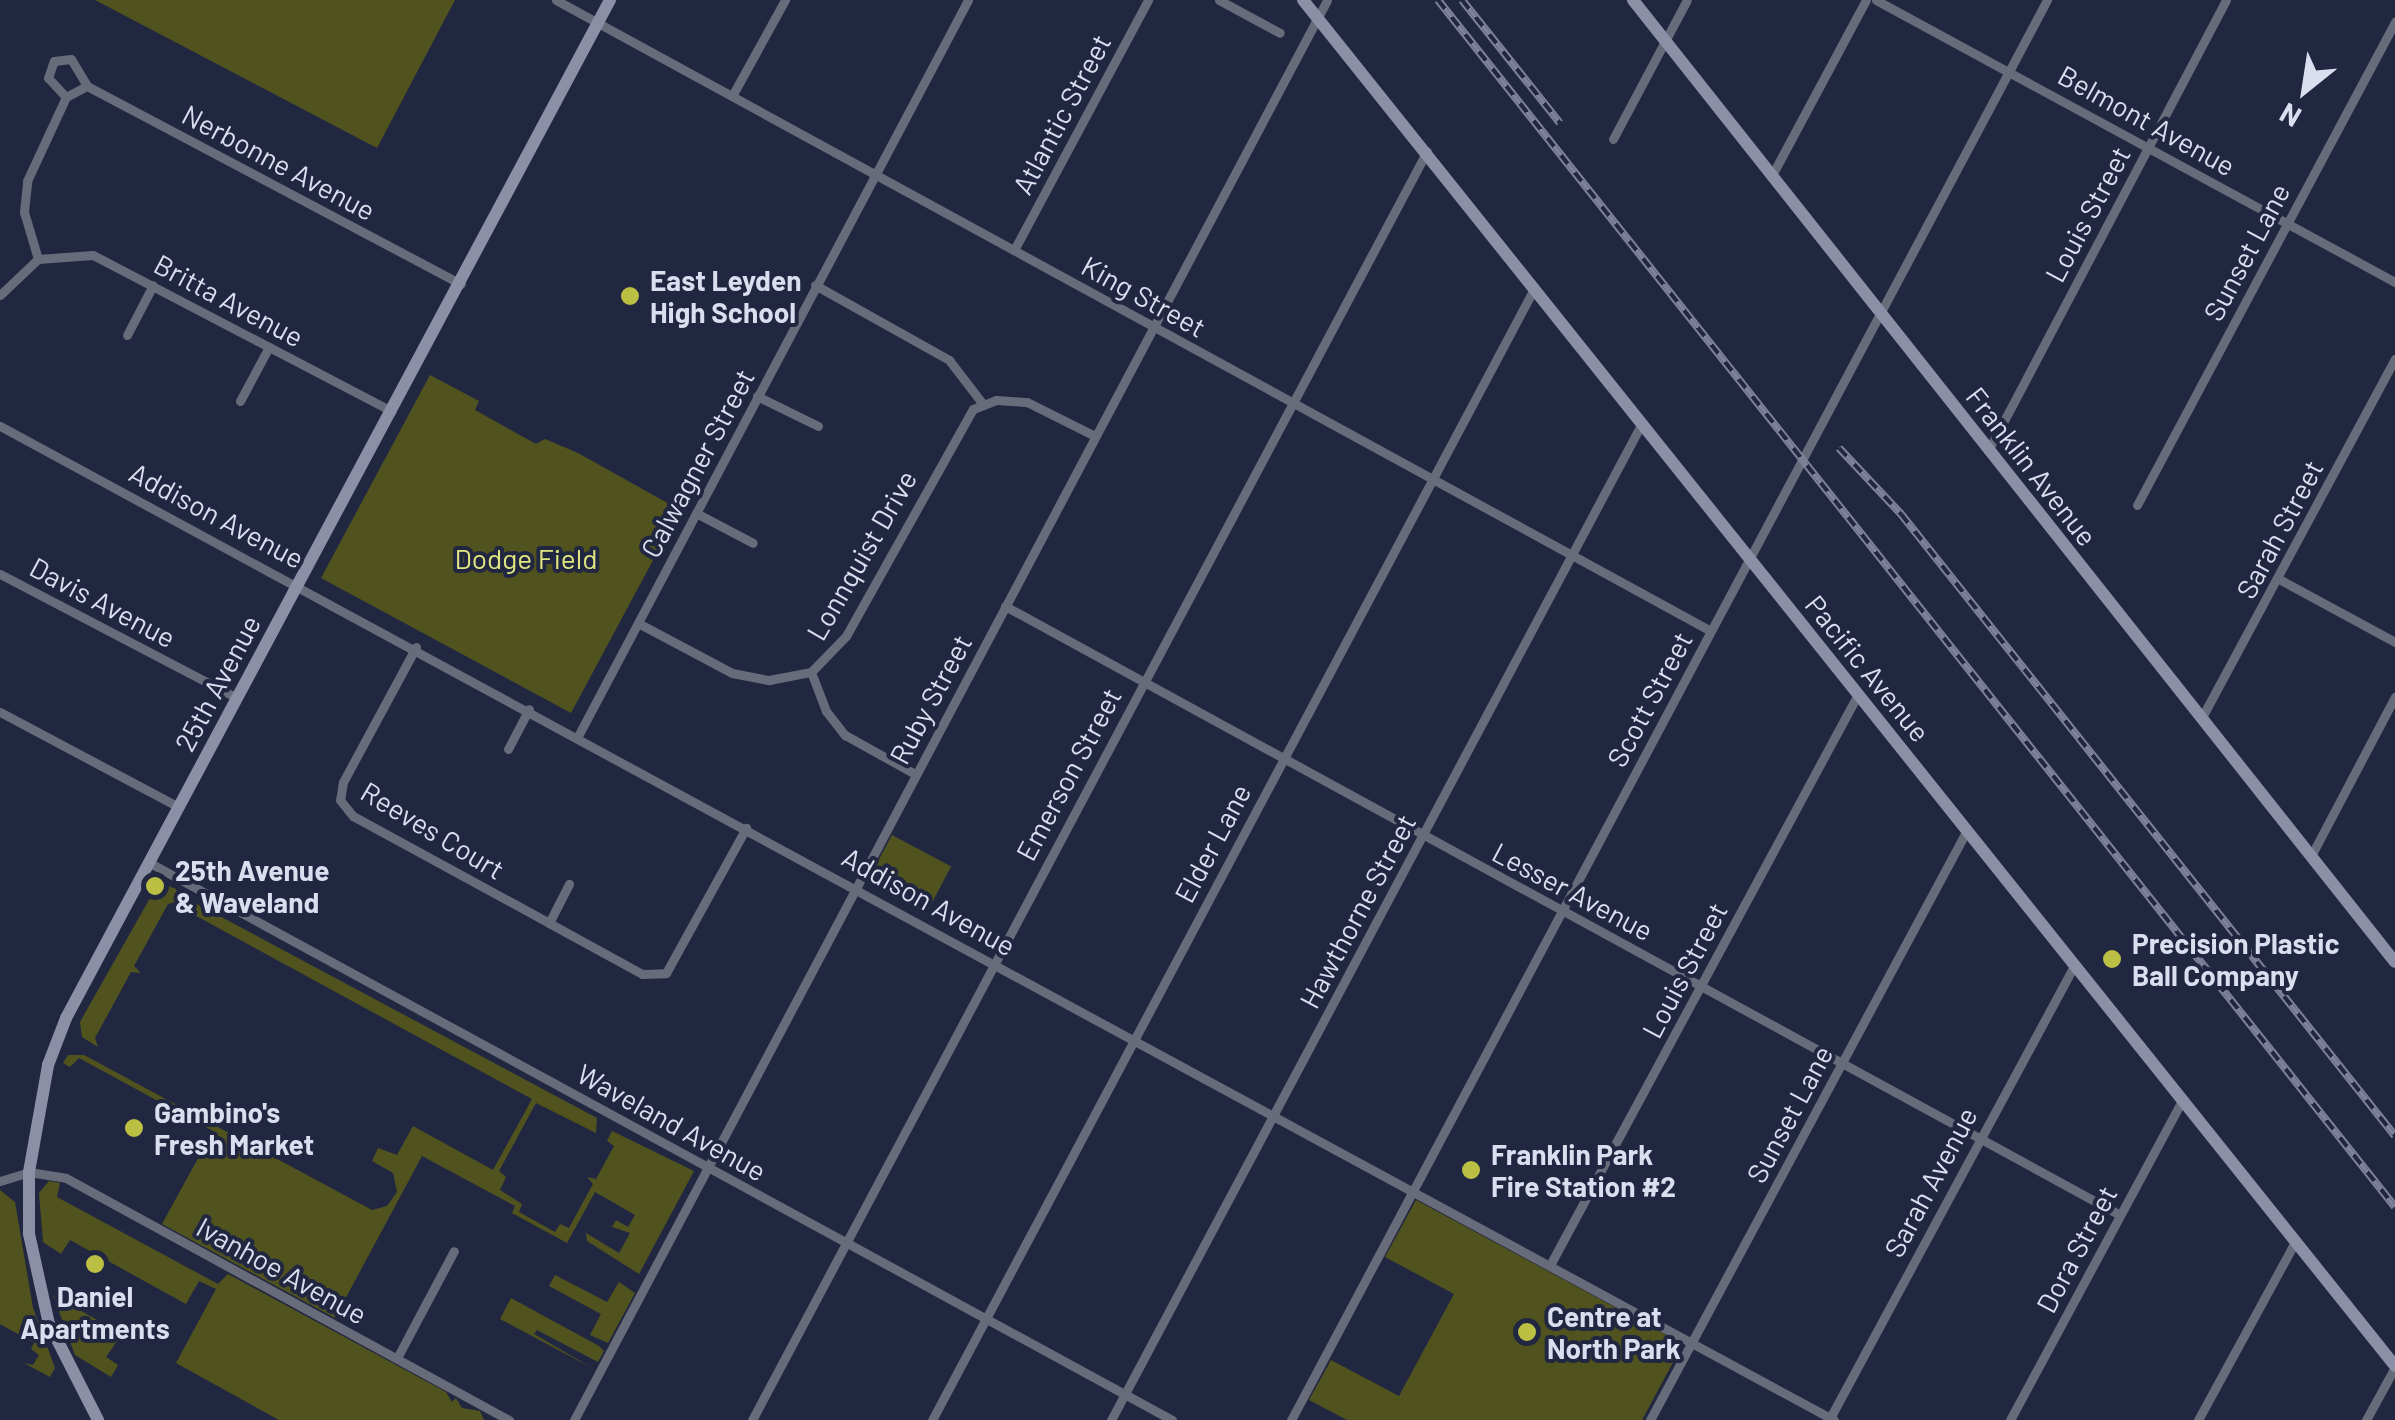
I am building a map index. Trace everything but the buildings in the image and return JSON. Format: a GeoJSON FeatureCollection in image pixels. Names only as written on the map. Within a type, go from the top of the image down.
{"type":"FeatureCollection","features":[{"type":"Feature","properties":{"kind":"street","name":"King Street"},"geometry":{"type":"LineString","coordinates":[[556,0],[1711,631]]}},
{"type":"Feature","properties":{"kind":"street","name":"25th Avenue"},"geometry":{"type":"LineString","coordinates":[[98,1420],[49,1324],[29,1234],[29,1172],[44,1081],[62,1029],[610,0]]}},
{"type":"Feature","properties":{"kind":"street"},"geometry":{"type":"LineString","coordinates":[[732,96],[785,0]]}},
{"type":"Feature","properties":{"kind":"street","name":"Calwagner Street"},"geometry":{"type":"LineString","coordinates":[[578,736],[968,0]]}},
{"type":"Feature","properties":{"kind":"street","name":"Atlantic Street"},"geometry":{"type":"LineString","coordinates":[[1014,250],[1148,0]]}},
{"type":"Feature","properties":{"kind":"street"},"geometry":{"type":"LineString","coordinates":[[1219,0],[1280,33]]}},
{"type":"Feature","properties":{"kind":"street","name":"Pacific Avenue"},"geometry":{"type":"LineString","coordinates":[[1304,0],[2395,1366]]}},
{"type":"Feature","properties":{"kind":"street","name":"Ruby Street"},"geometry":{"type":"LineString","coordinates":[[574,1420],[1327,0]]}},
{"type":"Feature","properties":{"kind":"street","name":"Franklin Avenue"},"geometry":{"type":"LineString","coordinates":[[1632,0],[2395,962]]}},
{"type":"Feature","properties":{"kind":"street"},"geometry":{"type":"LineString","coordinates":[[1613,139],[1687,0]]}},
{"type":"Feature","properties":{"kind":"street"},"geometry":{"type":"LineString","coordinates":[[1771,177],[1866,0]]}},
{"type":"Feature","properties":{"kind":"street","name":"Belmont Avenue"},"geometry":{"type":"LineString","coordinates":[[1876,0],[2395,282]]}},
{"type":"Feature","properties":{"kind":"street","name":"Scott Street"},"geometry":{"type":"LineString","coordinates":[[1291,1420],[2048,0]]}},
{"type":"Feature","properties":{"kind":"street","name":"Louis Street"},"geometry":{"type":"LineString","coordinates":[[1988,451],[2226,0]]}},
{"type":"Feature","properties":{"kind":"street","name":"Sunset Lane"},"geometry":{"type":"LineString","coordinates":[[2137,504],[2395,22]]}},
{"type":"Feature","properties":{"kind":"street","name":"Nerbonne Avenue"},"geometry":{"type":"LineString","coordinates":[[66,97],[48,78],[54,62],[71,58],[87,86],[461,284]]}},
{"type":"Feature","properties":{"kind":"street"},"geometry":{"type":"LineString","coordinates":[[0,295],[38,259],[24,196],[66,97],[87,86]]}},
{"type":"Feature","properties":{"kind":"street","name":"Emerson Street"},"geometry":{"type":"LineString","coordinates":[[752,1420],[1427,151]]}},
{"type":"Feature","properties":{"kind":"street","name":"Britta Avenue"},"geometry":{"type":"LineString","coordinates":[[38,259],[93,255],[393,412]]}},
{"type":"Feature","properties":{"kind":"street"},"geometry":{"type":"LineString","coordinates":[[127,336],[153,285]]}},
{"type":"Feature","properties":{"kind":"street"},"geometry":{"type":"LineString","coordinates":[[816,285],[950,360],[982,403],[1026,402],[1095,436]]}},
{"type":"Feature","properties":{"kind":"street","name":"Elder Lane"},"geometry":{"type":"LineString","coordinates":[[932,1420],[1534,287]]}},
{"type":"Feature","properties":{"kind":"street"},"geometry":{"type":"LineString","coordinates":[[240,400],[270,347]]}},
{"type":"Feature","properties":{"kind":"street","name":"Sarah Street"},"geometry":{"type":"LineString","coordinates":[[2201,719],[2395,359]]}},
{"type":"Feature","properties":{"kind":"street"},"geometry":{"type":"LineString","coordinates":[[758,396],[818,426]]}},
{"type":"Feature","properties":{"kind":"street","name":"Lonnquist Drive"},"geometry":{"type":"LineString","coordinates":[[638,623],[732,673],[768,680],[811,672],[846,636],[966,419],[982,403]]}},
{"type":"Feature","properties":{"kind":"street","name":"Hawthorne Street"},"geometry":{"type":"LineString","coordinates":[[1111,1420],[1642,423]]}},
{"type":"Feature","properties":{"kind":"street","name":"Addison Avenue"},"geometry":{"type":"LineString","coordinates":[[0,426],[300,583],[1831,1419]]}},
{"type":"Feature","properties":{"kind":"street"},"geometry":{"type":"LineString","coordinates":[[696,513],[753,543]]}},
{"type":"Feature","properties":{"kind":"street","name":"Davis Avenue"},"geometry":{"type":"LineString","coordinates":[[0,574],[238,698]]}},
{"type":"Feature","properties":{"kind":"street"},"geometry":{"type":"LineString","coordinates":[[2279,579],[2395,642]]}},
{"type":"Feature","properties":{"kind":"street","name":"Lesser Avenue"},"geometry":{"type":"LineString","coordinates":[[1005,606],[2120,1215]]}},
{"type":"Feature","properties":{"kind":"street","name":"Reeves Court"},"geometry":{"type":"LineString","coordinates":[[416,648],[343,782],[340,800],[353,816],[642,974],[666,974],[746,828]]}},
{"type":"Feature","properties":{"kind":"street"},"geometry":{"type":"LineString","coordinates":[[811,672],[826,711],[845,734],[915,774]]}},
{"type":"Feature","properties":{"kind":"street","name":"Louis Street"},"geometry":{"type":"LineString","coordinates":[[1550,1265],[1857,696]]}},
{"type":"Feature","properties":{"kind":"street"},"geometry":{"type":"LineString","coordinates":[[2310,856],[2395,697]]}},
{"type":"Feature","properties":{"kind":"street"},"geometry":{"type":"LineString","coordinates":[[508,749],[529,709]]}},
{"type":"Feature","properties":{"kind":"street"},"geometry":{"type":"LineString","coordinates":[[0,712],[179,807]]}},
{"type":"Feature","properties":{"kind":"street","name":"Sunset Lane"},"geometry":{"type":"LineString","coordinates":[[1650,1420],[1966,830]]}},
{"type":"Feature","properties":{"kind":"street","name":"Waveland Avenue"},"geometry":{"type":"LineString","coordinates":[[150,863],[1172,1420]]}},
{"type":"Feature","properties":{"kind":"street"},"geometry":{"type":"LineString","coordinates":[[549,923],[569,884]]}},
{"type":"Feature","properties":{"kind":"street","name":"Sarah Avenue"},"geometry":{"type":"LineString","coordinates":[[1831,1419],[1978,1138],[2074,966]]}},
{"type":"Feature","properties":{"kind":"street","name":"Dora Street"},"geometry":{"type":"LineString","coordinates":[[2010,1420],[2182,1101]]}},
{"type":"Feature","properties":{"kind":"street"},"geometry":{"type":"LineString","coordinates":[[0,1180],[29,1172]]}},
{"type":"Feature","properties":{"kind":"street","name":"Ivanhoe Avenue"},"geometry":{"type":"LineString","coordinates":[[29,1172],[66,1178],[509,1420]]}},
{"type":"Feature","properties":{"kind":"street"},"geometry":{"type":"LineString","coordinates":[[2198,1420],[2295,1242]]}},
{"type":"Feature","properties":{"kind":"street"},"geometry":{"type":"LineString","coordinates":[[397,1358],[454,1250]]}},
{"type":"Feature","properties":{"kind":"street"},"geometry":{"type":"LineString","coordinates":[[2366,1420],[2395,1366]]}},
{"type":"Feature","properties":{"kind":"green space"},"geometry":{"type":"Polygon","coordinates":[[[95,0],[455,0],[377,148],[95,0]]]}},
{"type":"Feature","properties":{"kind":"green space","name":"Dodge Field"},"geometry":{"type":"Polygon","coordinates":[[[430,375],[479,401],[475,410],[536,444],[545,439],[578,453],[680,510],[571,713],[321,578],[430,375]]]}},
{"type":"Feature","properties":{"kind":"green space"},"geometry":{"type":"Polygon","coordinates":[[[892,835],[951,866],[929,908],[870,876],[892,835]]]}},
{"type":"Feature","properties":{"kind":"green space"},"geometry":{"type":"Polygon","coordinates":[[[159,882],[176,889],[180,901],[168,904],[134,966],[141,973],[131,972],[95,1038],[98,1047],[82,1037],[80,1022],[159,882]]]}},
{"type":"Feature","properties":{"kind":"green space"},"geometry":{"type":"Polygon","coordinates":[[[195,903],[597,1118],[596,1133],[536,1103],[499,1171],[506,1177],[500,1190],[522,1204],[519,1212],[555,1232],[560,1224],[569,1228],[593,1184],[587,1177],[596,1179],[614,1146],[607,1141],[612,1131],[694,1171],[639,1274],[587,1241],[586,1233],[619,1253],[630,1233],[612,1227],[616,1220],[628,1227],[635,1215],[595,1192],[567,1243],[512,1213],[515,1206],[422,1156],[335,1318],[162,1224],[213,1131],[79,1058],[70,1067],[63,1063],[68,1055],[84,1055],[372,1210],[387,1206],[397,1192],[393,1173],[372,1161],[378,1148],[397,1155],[413,1126],[493,1170],[532,1099],[187,911],[195,903]]]}},
{"type":"Feature","properties":{"kind":"green space"},"geometry":{"type":"Polygon","coordinates":[[[49,1181],[60,1183],[57,1197],[218,1284],[228,1274],[446,1392],[462,1408],[480,1411],[484,1420],[279,1420],[176,1363],[216,1289],[199,1281],[186,1304],[70,1240],[61,1254],[43,1242],[39,1193],[49,1181]]]}},
{"type":"Feature","properties":{"kind":"green space"},"geometry":{"type":"Polygon","coordinates":[[[0,1190],[15,1202],[33,1308],[55,1368],[50,1377],[24,1363],[33,1365],[39,1355],[31,1349],[34,1343],[0,1324],[0,1190]]]}},
{"type":"Feature","properties":{"kind":"green space"},"geometry":{"type":"Polygon","coordinates":[[[1416,1200],[1683,1344],[1642,1420],[1347,1420],[1309,1400],[1331,1360],[1399,1396],[1454,1294],[1385,1257],[1416,1200]]]}},
{"type":"Feature","properties":{"kind":"green space"},"geometry":{"type":"Polygon","coordinates":[[[555,1275],[607,1302],[619,1282],[635,1293],[608,1343],[590,1335],[601,1314],[549,1286],[555,1275]]]}},
{"type":"Feature","properties":{"kind":"green space"},"geometry":{"type":"Polygon","coordinates":[[[53,1295],[122,1334],[106,1357],[118,1365],[111,1377],[75,1355],[53,1295]]]}},
{"type":"Feature","properties":{"kind":"green space"},"geometry":{"type":"Polygon","coordinates":[[[511,1298],[599,1346],[604,1351],[598,1362],[537,1330],[534,1334],[594,1369],[500,1319],[511,1298]]]}},
{"type":"Feature","properties":{"kind":"railway"},"geometry":{"type":"LineString","coordinates":[[1438,0],[2395,1207]]}},
{"type":"Feature","properties":{"kind":"railway"},"geometry":{"type":"LineString","coordinates":[[1462,0],[1560,123]]}},
{"type":"Feature","properties":{"kind":"railway"},"geometry":{"type":"LineString","coordinates":[[1839,448],[1901,514],[2395,1136]]}},
{"type":"Feature","properties":{"kind":"place","name":"East Leyden High School"},"geometry":{"type":"Point","coordinates":[630,296]}},
{"type":"Feature","properties":{"kind":"place","name":"25th Avenue & Waveland"},"geometry":{"type":"Point","coordinates":[155,886]}},
{"type":"Feature","properties":{"kind":"place","name":"Precision Plastic Ball Company"},"geometry":{"type":"Point","coordinates":[2112,959]}},
{"type":"Feature","properties":{"kind":"place","name":"Gambino's Fresh Market"},"geometry":{"type":"Point","coordinates":[134,1128]}},
{"type":"Feature","properties":{"kind":"place","name":"Franklin Park Fire Station #2"},"geometry":{"type":"Point","coordinates":[1471,1170]}},
{"type":"Feature","properties":{"kind":"place","name":"Daniel Apartments"},"geometry":{"type":"Point","coordinates":[95,1264]}},
{"type":"Feature","properties":{"kind":"place","name":"Centre at North Park"},"geometry":{"type":"Point","coordinates":[1527,1332]}}]}
